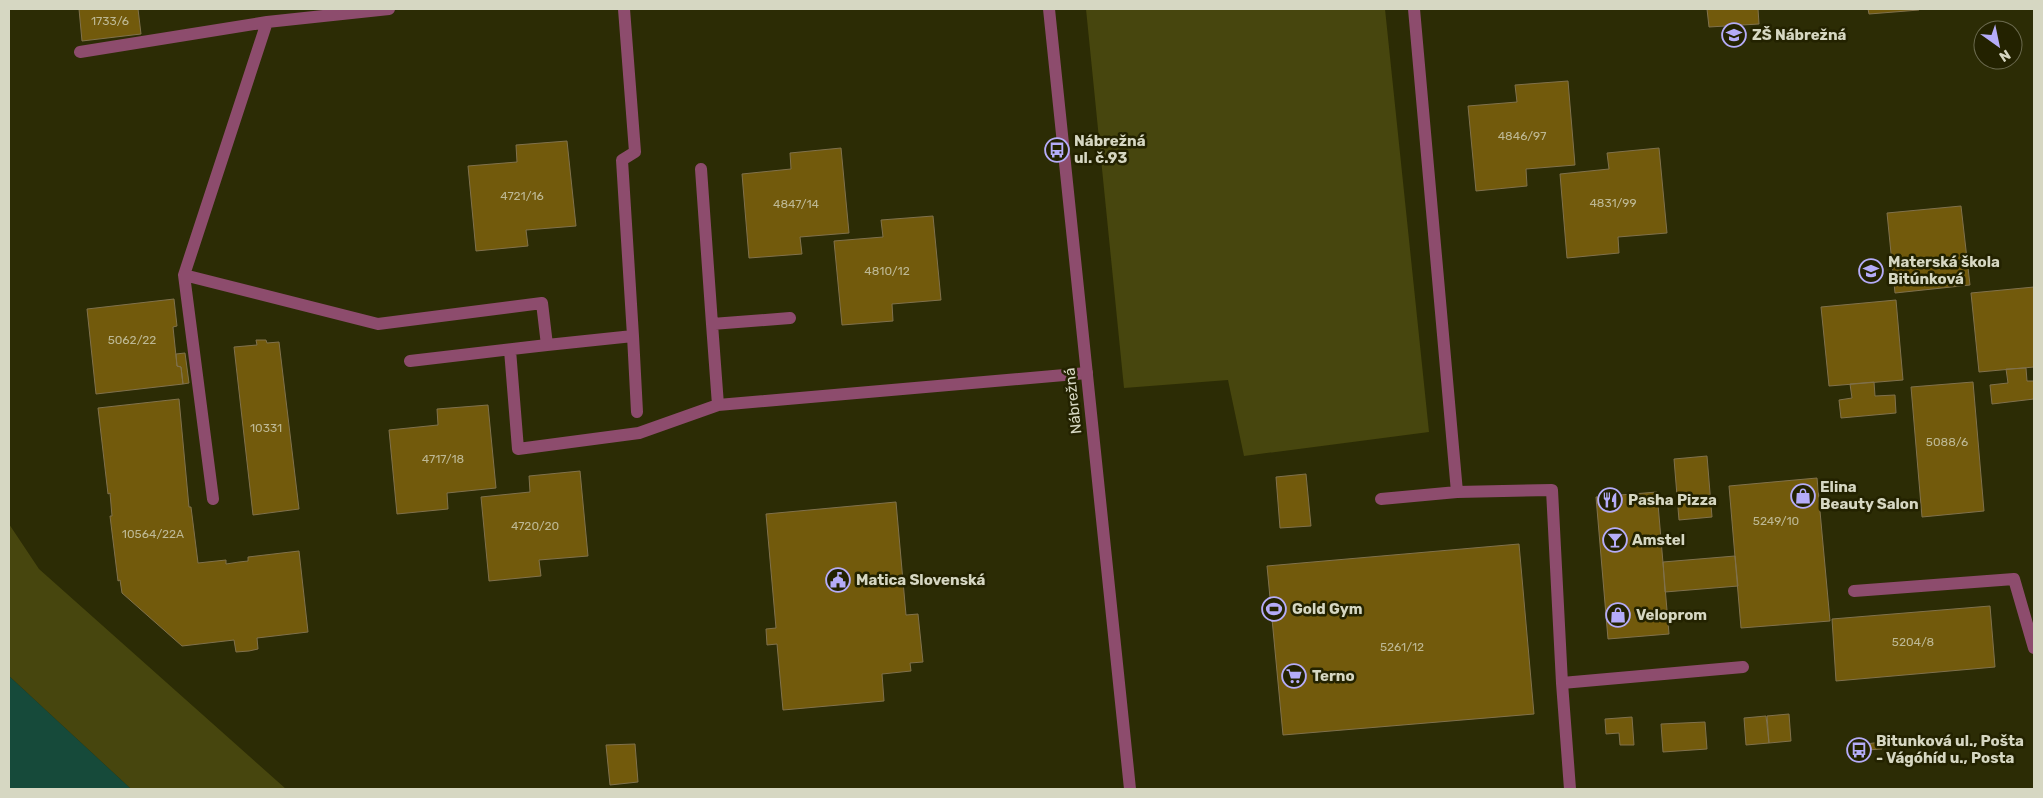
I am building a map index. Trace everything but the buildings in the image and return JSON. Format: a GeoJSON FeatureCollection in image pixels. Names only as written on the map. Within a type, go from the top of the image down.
{"type":"FeatureCollection","features":[{"type":"Feature","properties":{"kind":"street"},"geometry":{"type":"LineString","coordinates":[[80,52],[267,22],[389,9]]}},
{"type":"Feature","properties":{"kind":"street"},"geometry":{"type":"LineString","coordinates":[[624,9],[635,152],[622,160],[637,412]]}},
{"type":"Feature","properties":{"kind":"street","name":"Nábrežná"},"geometry":{"type":"LineString","coordinates":[[1049,9],[1130,789]]}},
{"type":"Feature","properties":{"kind":"street"},"geometry":{"type":"LineString","coordinates":[[1414,9],[1457,492]]}},
{"type":"Feature","properties":{"kind":"street"},"geometry":{"type":"LineString","coordinates":[[213,499],[184,275],[267,22]]}},
{"type":"Feature","properties":{"kind":"street"},"geometry":{"type":"LineString","coordinates":[[701,169],[718,405]]}},
{"type":"Feature","properties":{"kind":"street"},"geometry":{"type":"LineString","coordinates":[[184,275],[378,324],[542,303],[547,345]]}},
{"type":"Feature","properties":{"kind":"street"},"geometry":{"type":"LineString","coordinates":[[712,324],[790,318]]}},
{"type":"Feature","properties":{"kind":"street"},"geometry":{"type":"LineString","coordinates":[[410,361],[633,336]]}},
{"type":"Feature","properties":{"kind":"street"},"geometry":{"type":"LineString","coordinates":[[510,350],[518,449],[639,433],[718,405],[1087,373]]}},
{"type":"Feature","properties":{"kind":"street"},"geometry":{"type":"LineString","coordinates":[[1381,499],[1457,492],[1552,490],[1562,684],[1570,789]]}},
{"type":"Feature","properties":{"kind":"street"},"geometry":{"type":"LineString","coordinates":[[1854,591],[2014,579],[2034,648]]}},
{"type":"Feature","properties":{"kind":"street"},"geometry":{"type":"LineString","coordinates":[[1562,684],[1743,667]]}},
{"type":"Feature","properties":{"kind":"shaded area"},"geometry":{"type":"Polygon","coordinates":[[[1086,9],[1385,9],[1429,432],[1244,456],[1228,380],[1124,388],[1086,9]]]}},
{"type":"Feature","properties":{"kind":"shaded area"},"geometry":{"type":"Polygon","coordinates":[[[9,524],[39,569],[286,789],[131,789],[9,676],[9,524]]]}},
{"type":"Feature","properties":{"kind":"shaded area"},"geometry":{"type":"Polygon","coordinates":[[[9,676],[131,789],[9,789],[9,676]]]}},
{"type":"Feature","properties":{"kind":"place","name":"ZŠ Nábrežná"},"geometry":{"type":"Point","coordinates":[1734,35]}},
{"type":"Feature","properties":{"kind":"place","name":"Nábrežná ul. č.93"},"geometry":{"type":"Point","coordinates":[1057,150]}},
{"type":"Feature","properties":{"kind":"place","name":"Materská škola Bitúnková"},"geometry":{"type":"Point","coordinates":[1871,271]}},
{"type":"Feature","properties":{"kind":"place","name":"Elina Beauty Salon"},"geometry":{"type":"Point","coordinates":[1803,496]}},
{"type":"Feature","properties":{"kind":"place","name":"Pasha Pizza"},"geometry":{"type":"Point","coordinates":[1610,500]}},
{"type":"Feature","properties":{"kind":"place","name":"Amstel"},"geometry":{"type":"Point","coordinates":[1615,540]}},
{"type":"Feature","properties":{"kind":"place","name":"Matica Slovenská"},"geometry":{"type":"Point","coordinates":[838,580]}},
{"type":"Feature","properties":{"kind":"place","name":"Gold Gym"},"geometry":{"type":"Point","coordinates":[1274,609]}},
{"type":"Feature","properties":{"kind":"place","name":"Veloprom"},"geometry":{"type":"Point","coordinates":[1618,615]}},
{"type":"Feature","properties":{"kind":"place","name":"Terno"},"geometry":{"type":"Point","coordinates":[1294,676]}},
{"type":"Feature","properties":{"kind":"place","name":"Bitunková ul., Pošta - Vágóhíd u., Posta"},"geometry":{"type":"Point","coordinates":[1859,750]}}]}
